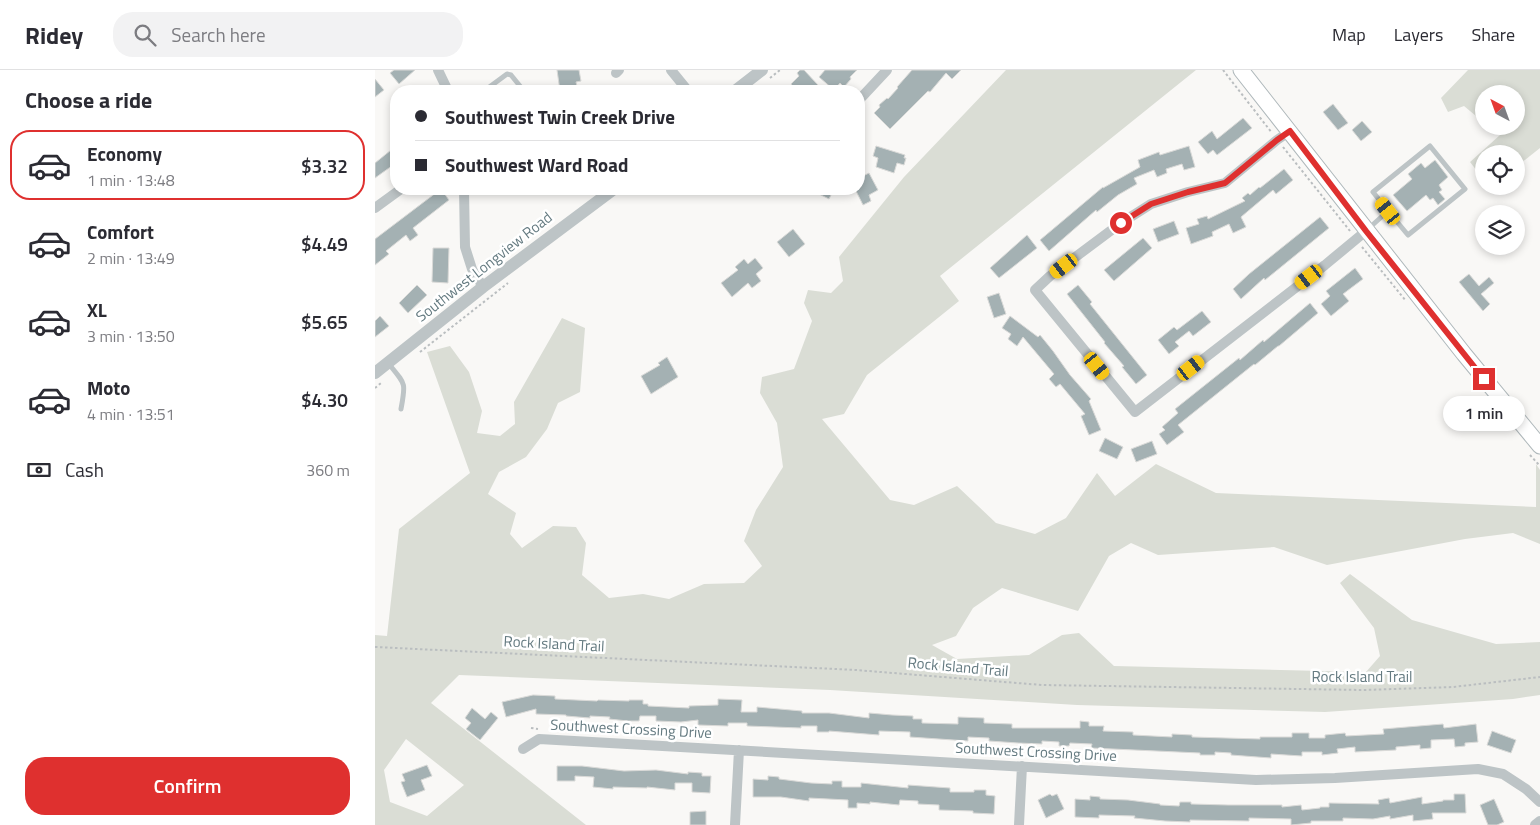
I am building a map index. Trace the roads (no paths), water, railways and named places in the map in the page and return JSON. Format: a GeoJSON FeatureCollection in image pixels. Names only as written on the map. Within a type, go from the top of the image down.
{"type":"FeatureCollection","features":[{"type":"Feature","properties":{"kind":"main road"},"geometry":{"type":"LineString","coordinates":[[1241,70],[1366,231],[1540,446]]}},
{"type":"Feature","properties":{"kind":"street"},"geometry":{"type":"LineString","coordinates":[[438,70],[445,85]]}},
{"type":"Feature","properties":{"kind":"street"},"geometry":{"type":"LineString","coordinates":[[671,70],[683,85]]}},
{"type":"Feature","properties":{"kind":"street"},"geometry":{"type":"LineString","coordinates":[[743,85],[762,70]]}},
{"type":"Feature","properties":{"kind":"street"},"geometry":{"type":"LineString","coordinates":[[865,94],[887,70]]}},
{"type":"Feature","properties":{"kind":"street"},"geometry":{"type":"LineString","coordinates":[[1290,131],[1225,183],[1151,204],[1049,276],[1035,290],[1135,412],[1366,231]]}},
{"type":"Feature","properties":{"kind":"street"},"geometry":{"type":"LineString","coordinates":[[375,208],[393,195]]}},
{"type":"Feature","properties":{"kind":"street"},"geometry":{"type":"LineString","coordinates":[[466,195],[465,247],[472,269],[483,288]]}},
{"type":"Feature","properties":{"kind":"street","name":"Southwest Longview Road"},"geometry":{"type":"LineString","coordinates":[[375,373],[392,367],[483,288],[602,195]]}},
{"type":"Feature","properties":{"kind":"street","name":"Southwest Crossing Drive"},"geometry":{"type":"LineString","coordinates":[[523,749],[539,739],[1256,780],[1335,778],[1478,769],[1503,774],[1526,789],[1540,802]]}},
{"type":"Feature","properties":{"kind":"street"},"geometry":{"type":"LineString","coordinates":[[735,825],[739,750]]}},
{"type":"Feature","properties":{"kind":"street"},"geometry":{"type":"LineString","coordinates":[[1019,825],[1021,766]]}},
{"type":"Feature","properties":{"kind":"street"},"geometry":{"type":"LineString","coordinates":[[1535,825],[1540,821]]}},
{"type":"Feature","properties":{"kind":"lane"},"geometry":{"type":"LineString","coordinates":[[492,85],[507,74],[511,75],[519,85]]}},
{"type":"Feature","properties":{"kind":"lane"},"geometry":{"type":"LineString","coordinates":[[1430,146],[1465,190],[1408,235],[1388,211],[1373,192],[1430,146]]}},
{"type":"Feature","properties":{"kind":"lane"},"geometry":{"type":"LineString","coordinates":[[1366,231],[1388,211]]}},
{"type":"Feature","properties":{"kind":"lane"},"geometry":{"type":"LineString","coordinates":[[392,367],[405,387],[401,409]]}}]}
